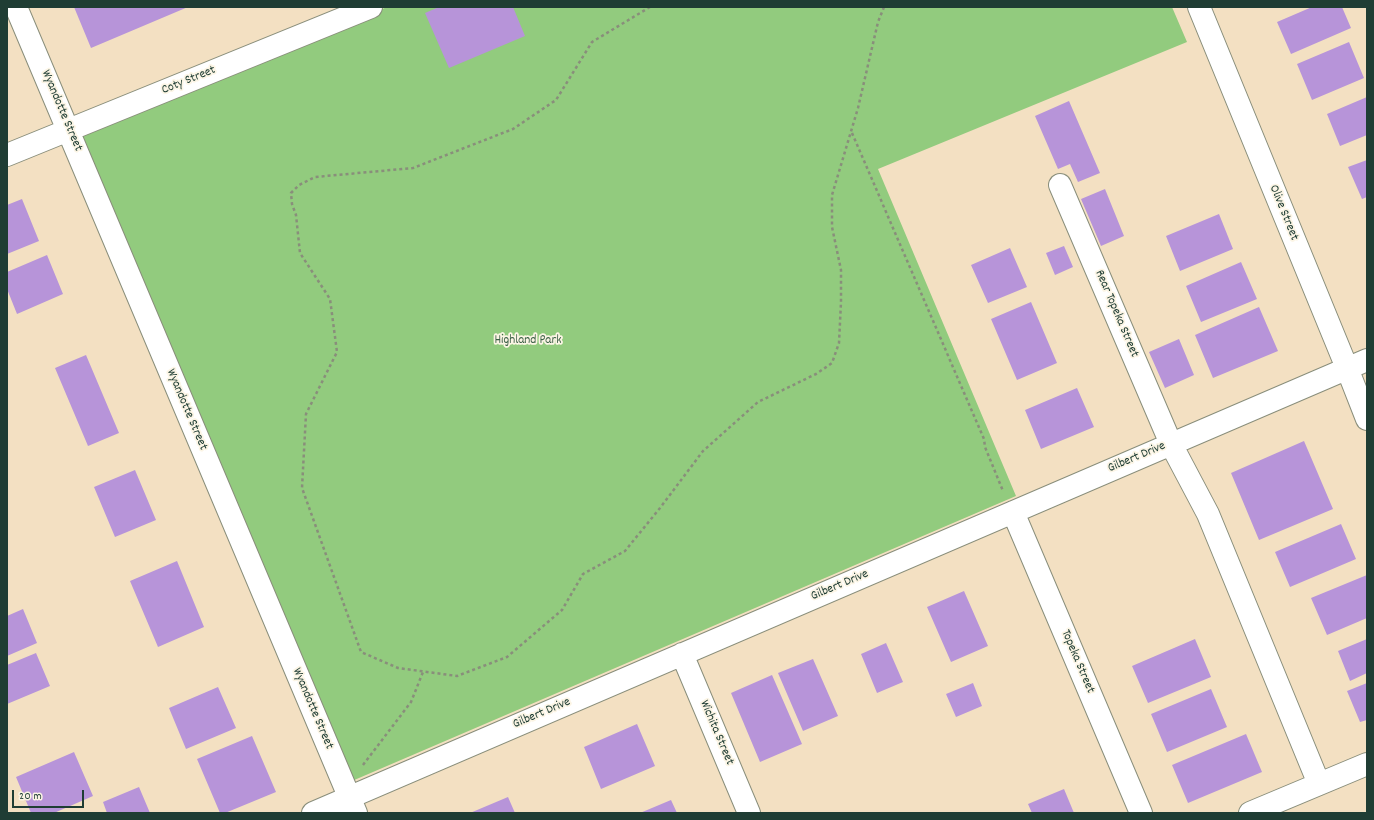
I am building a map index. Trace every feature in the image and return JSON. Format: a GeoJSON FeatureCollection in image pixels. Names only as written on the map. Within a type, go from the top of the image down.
{"type":"FeatureCollection","features":[{"type":"Feature","properties":{"kind":"street","name":"Wyandotte Street"},"geometry":{"type":"LineString","coordinates":[[16,7],[353,805]]}},
{"type":"Feature","properties":{"kind":"street","name":"Coty Street"},"geometry":{"type":"LineString","coordinates":[[7,155],[371,7]]}},
{"type":"Feature","properties":{"kind":"street","name":"Olive Street"},"geometry":{"type":"LineString","coordinates":[[1199,7],[1367,420]]}},
{"type":"Feature","properties":{"kind":"street","name":"Rear Topeka Street"},"geometry":{"type":"LineString","coordinates":[[1060,185],[1171,444],[1208,514],[1318,784]]}},
{"type":"Feature","properties":{"kind":"street","name":"Gilbert Drive"},"geometry":{"type":"LineString","coordinates":[[313,813],[353,805],[1009,504],[1171,444],[1367,360]]}},
{"type":"Feature","properties":{"kind":"street","name":"Topeka Street"},"geometry":{"type":"LineString","coordinates":[[1009,504],[1141,813]]}},
{"type":"Feature","properties":{"kind":"street","name":"Wichita Street"},"geometry":{"type":"LineString","coordinates":[[682,654],[749,813]]}},
{"type":"Feature","properties":{"kind":"street"},"geometry":{"type":"LineString","coordinates":[[1250,813],[1367,764]]}},
{"type":"Feature","properties":{"kind":"path"},"geometry":{"type":"LineString","coordinates":[[650,7],[592,42],[556,100],[513,129],[413,168],[315,177],[299,185],[291,193],[292,204],[296,215],[300,253],[330,299],[337,352],[306,414],[302,488],[360,652],[398,668],[457,676],[507,657],[562,610],[583,574],[625,551],[703,451],[758,402],[816,374],[832,363],[839,343],[841,302],[841,270],[832,227],[832,195],[858,108],[878,22],[884,7]]}},
{"type":"Feature","properties":{"kind":"path"},"geometry":{"type":"LineString","coordinates":[[851,132],[984,439],[985,448],[1009,504]]}},
{"type":"Feature","properties":{"kind":"path"},"geometry":{"type":"LineString","coordinates":[[353,805],[352,780],[411,702],[423,672]]}},
{"type":"Feature","properties":{"kind":"green space","name":"Highland Park"},"geometry":{"type":"Polygon","coordinates":[[[387,7],[1172,7],[1187,42],[878,169],[1016,496],[352,781],[76,134],[387,7]]]}},
{"type":"Feature","properties":{"kind":"building"},"geometry":{"type":"Polygon","coordinates":[[[74,7],[188,7],[91,48],[74,7]]]}},
{"type":"Feature","properties":{"kind":"building"},"geometry":{"type":"Polygon","coordinates":[[[439,7],[513,7],[525,36],[449,68],[425,13],[439,7]]]}},
{"type":"Feature","properties":{"kind":"building"},"geometry":{"type":"Polygon","coordinates":[[[1312,7],[1342,7],[1351,28],[1291,54],[1277,22],[1312,7]]]}},
{"type":"Feature","properties":{"kind":"building"},"geometry":{"type":"Polygon","coordinates":[[[1349,42],[1364,78],[1312,100],[1297,64],[1349,42]]]}},
{"type":"Feature","properties":{"kind":"building"},"geometry":{"type":"Polygon","coordinates":[[[1367,97],[1367,135],[1340,146],[1327,114],[1367,97]]]}},
{"type":"Feature","properties":{"kind":"building"},"geometry":{"type":"Polygon","coordinates":[[[1069,101],[1100,173],[1078,182],[1070,164],[1058,169],[1035,116],[1069,101]]]}},
{"type":"Feature","properties":{"kind":"building"},"geometry":{"type":"Polygon","coordinates":[[[1367,160],[1367,197],[1362,199],[1348,167],[1367,160]]]}},
{"type":"Feature","properties":{"kind":"building"},"geometry":{"type":"Polygon","coordinates":[[[1105,189],[1124,236],[1101,246],[1081,199],[1105,189]]]}},
{"type":"Feature","properties":{"kind":"building"},"geometry":{"type":"Polygon","coordinates":[[[22,199],[39,241],[7,254],[7,205],[22,199]]]}},
{"type":"Feature","properties":{"kind":"building"},"geometry":{"type":"Polygon","coordinates":[[[1219,214],[1233,249],[1180,271],[1166,236],[1219,214]]]}},
{"type":"Feature","properties":{"kind":"building"},"geometry":{"type":"Polygon","coordinates":[[[1064,246],[1073,267],[1055,275],[1046,253],[1064,246]]]}},
{"type":"Feature","properties":{"kind":"building"},"geometry":{"type":"Polygon","coordinates":[[[1010,248],[1027,287],[988,303],[971,265],[1010,248]]]}},
{"type":"Feature","properties":{"kind":"building"},"geometry":{"type":"Polygon","coordinates":[[[47,255],[63,294],[17,314],[7,289],[7,272],[47,255]]]}},
{"type":"Feature","properties":{"kind":"building"},"geometry":{"type":"Polygon","coordinates":[[[1241,262],[1257,299],[1201,322],[1186,286],[1241,262]]]}},
{"type":"Feature","properties":{"kind":"building"},"geometry":{"type":"Polygon","coordinates":[[[1031,302],[1057,363],[1017,380],[991,319],[1031,302]]]}},
{"type":"Feature","properties":{"kind":"building"},"geometry":{"type":"Polygon","coordinates":[[[1259,307],[1278,351],[1213,378],[1195,335],[1259,307]]]}},
{"type":"Feature","properties":{"kind":"building"},"geometry":{"type":"Polygon","coordinates":[[[1179,339],[1194,375],[1165,388],[1149,352],[1179,339]]]}},
{"type":"Feature","properties":{"kind":"building"},"geometry":{"type":"Polygon","coordinates":[[[86,355],[119,433],[88,446],[55,368],[86,355]]]}},
{"type":"Feature","properties":{"kind":"building"},"geometry":{"type":"Polygon","coordinates":[[[1077,388],[1094,427],[1041,449],[1025,410],[1077,388]]]}},
{"type":"Feature","properties":{"kind":"building"},"geometry":{"type":"Polygon","coordinates":[[[1304,441],[1333,509],[1259,540],[1231,473],[1304,441]]]}},
{"type":"Feature","properties":{"kind":"building"},"geometry":{"type":"Polygon","coordinates":[[[135,470],[156,520],[115,537],[94,487],[135,470]]]}},
{"type":"Feature","properties":{"kind":"building"},"geometry":{"type":"Polygon","coordinates":[[[1341,524],[1356,559],[1290,587],[1275,552],[1341,524]]]}},
{"type":"Feature","properties":{"kind":"building"},"geometry":{"type":"Polygon","coordinates":[[[177,561],[204,627],[158,647],[130,581],[177,561]]]}},
{"type":"Feature","properties":{"kind":"building"},"geometry":{"type":"Polygon","coordinates":[[[1367,575],[1367,618],[1327,635],[1311,598],[1367,575]]]}},
{"type":"Feature","properties":{"kind":"building"},"geometry":{"type":"Polygon","coordinates":[[[964,591],[988,646],[951,662],[927,607],[964,591]]]}},
{"type":"Feature","properties":{"kind":"building"},"geometry":{"type":"Polygon","coordinates":[[[23,609],[37,643],[7,656],[7,616],[23,609]]]}},
{"type":"Feature","properties":{"kind":"building"},"geometry":{"type":"Polygon","coordinates":[[[1195,639],[1211,677],[1148,703],[1132,666],[1195,639]]]}},
{"type":"Feature","properties":{"kind":"building"},"geometry":{"type":"Polygon","coordinates":[[[1367,639],[1367,673],[1350,681],[1338,651],[1367,639]]]}},
{"type":"Feature","properties":{"kind":"building"},"geometry":{"type":"Polygon","coordinates":[[[886,643],[903,682],[877,693],[861,654],[886,643]]]}},
{"type":"Feature","properties":{"kind":"building"},"geometry":{"type":"Polygon","coordinates":[[[36,653],[50,686],[7,704],[7,665],[36,653]]]}},
{"type":"Feature","properties":{"kind":"building"},"geometry":{"type":"Polygon","coordinates":[[[813,659],[838,716],[803,731],[778,673],[813,659]]]}},
{"type":"Feature","properties":{"kind":"building"},"geometry":{"type":"Polygon","coordinates":[[[772,675],[802,744],[760,762],[731,693],[772,675]]]}},
{"type":"Feature","properties":{"kind":"building"},"geometry":{"type":"Polygon","coordinates":[[[973,683],[982,706],[956,717],[946,694],[973,683]]]}},
{"type":"Feature","properties":{"kind":"building"},"geometry":{"type":"Polygon","coordinates":[[[1367,683],[1367,720],[1360,722],[1347,691],[1367,683]]]}},
{"type":"Feature","properties":{"kind":"building"},"geometry":{"type":"Polygon","coordinates":[[[218,687],[236,728],[186,749],[169,708],[218,687]]]}},
{"type":"Feature","properties":{"kind":"building"},"geometry":{"type":"Polygon","coordinates":[[[1211,689],[1227,727],[1167,752],[1151,714],[1211,689]]]}},
{"type":"Feature","properties":{"kind":"building"},"geometry":{"type":"Polygon","coordinates":[[[637,724],[655,766],[601,789],[584,747],[637,724]]]}},
{"type":"Feature","properties":{"kind":"building"},"geometry":{"type":"Polygon","coordinates":[[[1246,734],[1262,772],[1188,803],[1172,765],[1246,734]]]}},
{"type":"Feature","properties":{"kind":"building"},"geometry":{"type":"Polygon","coordinates":[[[252,736],[276,792],[225,813],[220,813],[197,759],[252,736]]]}},
{"type":"Feature","properties":{"kind":"building"},"geometry":{"type":"Polygon","coordinates":[[[74,752],[93,796],[54,813],[31,813],[16,777],[74,752]]]}},
{"type":"Feature","properties":{"kind":"building"},"geometry":{"type":"Polygon","coordinates":[[[139,787],[150,813],[107,813],[103,802],[139,787]]]}},
{"type":"Feature","properties":{"kind":"building"},"geometry":{"type":"Polygon","coordinates":[[[1064,789],[1074,813],[1032,813],[1028,804],[1064,789]]]}},
{"type":"Feature","properties":{"kind":"building"},"geometry":{"type":"Polygon","coordinates":[[[508,797],[515,813],[470,813],[508,797]]]}},
{"type":"Feature","properties":{"kind":"building"},"geometry":{"type":"Polygon","coordinates":[[[671,800],[677,813],[640,813],[671,800]]]}}]}
